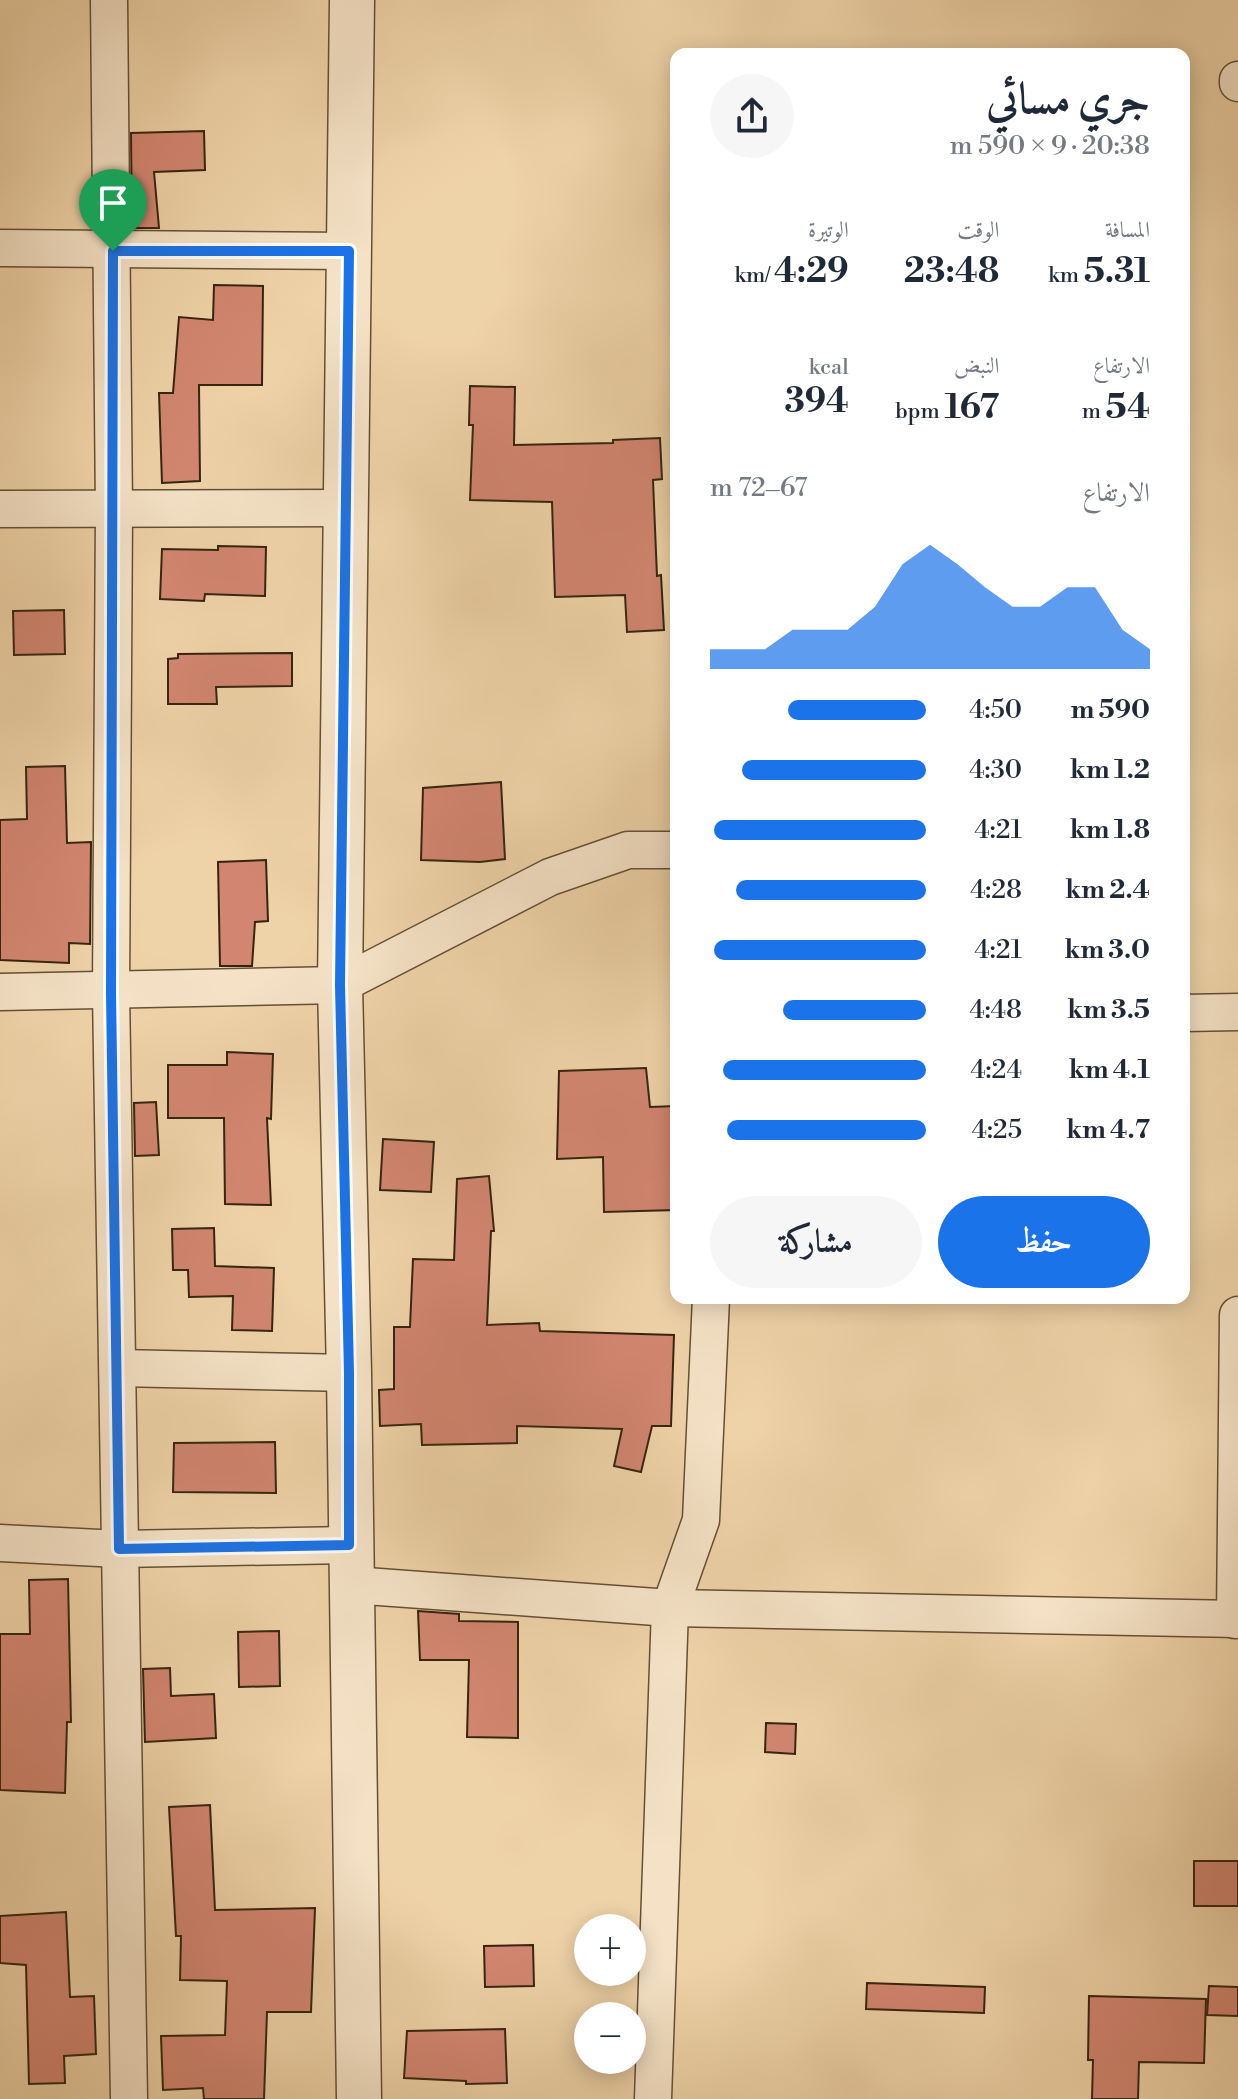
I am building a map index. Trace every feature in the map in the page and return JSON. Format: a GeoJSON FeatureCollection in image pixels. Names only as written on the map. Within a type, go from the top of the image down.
{"type":"FeatureCollection","features":[{"type":"Feature","properties":{"kind":"street"},"geometry":{"type":"LineString","coordinates":[[109,0],[114,510],[111,992],[129,2099]]}},
{"type":"Feature","properties":{"kind":"street"},"geometry":{"type":"LineString","coordinates":[[352,0],[340,985],[359,2099]]}},
{"type":"Feature","properties":{"kind":"street"},"geometry":{"type":"LineString","coordinates":[[0,248],[349,251]]}},
{"type":"Feature","properties":{"kind":"street"},"geometry":{"type":"LineString","coordinates":[[0,509],[345,508]]}},
{"type":"Feature","properties":{"kind":"street"},"geometry":{"type":"LineString","coordinates":[[0,992],[340,985],[550,877],[628,850],[670,850]]}},
{"type":"Feature","properties":{"kind":"street"},"geometry":{"type":"LineString","coordinates":[[1190,1013],[1238,1012]]}},
{"type":"Feature","properties":{"kind":"street"},"geometry":{"type":"LineString","coordinates":[[653,2099],[670,1608],[701,1520],[711,1304]]}},
{"type":"Feature","properties":{"kind":"street"},"geometry":{"type":"LineString","coordinates":[[0,1543],[351,1565],[670,1608],[1237,1620],[1238,1315]]}},
{"type":"Feature","properties":{"kind":"street"},"geometry":{"type":"LineString","coordinates":[[118,1368],[349,1373]]}},
{"type":"Feature","properties":{"kind":"building"},"geometry":{"type":"Polygon","coordinates":[[[204,131],[205,170],[154,172],[159,228],[132,228],[131,133],[204,131]]]}},
{"type":"Feature","properties":{"kind":"building"},"geometry":{"type":"Polygon","coordinates":[[[214,285],[263,286],[262,385],[199,385],[200,481],[162,483],[159,393],[173,393],[179,317],[213,320],[214,285]]]}},
{"type":"Feature","properties":{"kind":"building"},"geometry":{"type":"Polygon","coordinates":[[[470,386],[515,387],[514,445],[613,443],[613,440],[660,438],[662,479],[653,480],[657,576],[661,575],[664,630],[627,632],[625,595],[555,597],[552,502],[470,500],[473,425],[469,425],[470,386]]]}},
{"type":"Feature","properties":{"kind":"building"},"geometry":{"type":"Polygon","coordinates":[[[218,546],[266,547],[265,596],[205,594],[204,601],[160,599],[162,549],[218,550],[218,546]]]}},
{"type":"Feature","properties":{"kind":"building"},"geometry":{"type":"Polygon","coordinates":[[[64,610],[65,654],[14,655],[13,611],[64,610]]]}},
{"type":"Feature","properties":{"kind":"building"},"geometry":{"type":"Polygon","coordinates":[[[292,653],[292,686],[216,687],[217,704],[168,704],[168,659],[178,658],[178,654],[292,653]]]}},
{"type":"Feature","properties":{"kind":"building"},"geometry":{"type":"Polygon","coordinates":[[[65,766],[67,843],[91,842],[90,944],[69,943],[69,963],[0,960],[0,820],[27,819],[26,767],[65,766]]]}},
{"type":"Feature","properties":{"kind":"building"},"geometry":{"type":"Polygon","coordinates":[[[501,782],[505,859],[480,862],[421,860],[423,788],[501,782]]]}},
{"type":"Feature","properties":{"kind":"building"},"geometry":{"type":"Polygon","coordinates":[[[266,860],[268,921],[255,922],[252,966],[220,966],[218,862],[266,860]]]}},
{"type":"Feature","properties":{"kind":"building"},"geometry":{"type":"Polygon","coordinates":[[[227,1052],[273,1054],[271,1119],[267,1118],[271,1205],[225,1204],[224,1118],[168,1118],[168,1065],[227,1065],[227,1052]]]}},
{"type":"Feature","properties":{"kind":"building"},"geometry":{"type":"Polygon","coordinates":[[[646,1068],[650,1107],[670,1106],[670,1210],[604,1212],[603,1157],[557,1159],[559,1071],[646,1068]]]}},
{"type":"Feature","properties":{"kind":"building"},"geometry":{"type":"Polygon","coordinates":[[[156,1102],[159,1155],[135,1156],[134,1103],[156,1102]]]}},
{"type":"Feature","properties":{"kind":"building"},"geometry":{"type":"Polygon","coordinates":[[[383,1139],[434,1142],[431,1192],[380,1190],[383,1139]]]}},
{"type":"Feature","properties":{"kind":"building"},"geometry":{"type":"Polygon","coordinates":[[[489,1176],[494,1231],[491,1231],[487,1325],[539,1323],[540,1331],[674,1335],[671,1426],[652,1426],[641,1472],[614,1466],[622,1429],[517,1426],[517,1443],[422,1445],[421,1424],[380,1426],[379,1390],[394,1389],[394,1327],[410,1327],[413,1259],[454,1260],[457,1179],[489,1176]]]}},
{"type":"Feature","properties":{"kind":"building"},"geometry":{"type":"Polygon","coordinates":[[[214,1228],[215,1266],[274,1268],[272,1331],[232,1330],[233,1296],[189,1297],[188,1270],[173,1270],[172,1229],[214,1228]]]}},
{"type":"Feature","properties":{"kind":"building"},"geometry":{"type":"Polygon","coordinates":[[[275,1442],[276,1493],[173,1492],[174,1443],[275,1442]]]}},
{"type":"Feature","properties":{"kind":"building"},"geometry":{"type":"Polygon","coordinates":[[[68,1579],[71,1722],[67,1722],[65,1793],[0,1790],[0,1634],[30,1634],[29,1580],[68,1579]]]}},
{"type":"Feature","properties":{"kind":"building"},"geometry":{"type":"Polygon","coordinates":[[[418,1611],[459,1614],[459,1621],[518,1622],[518,1738],[467,1737],[469,1660],[420,1660],[418,1611]]]}},
{"type":"Feature","properties":{"kind":"building"},"geometry":{"type":"Polygon","coordinates":[[[279,1631],[280,1686],[239,1687],[238,1632],[279,1631]]]}},
{"type":"Feature","properties":{"kind":"building"},"geometry":{"type":"Polygon","coordinates":[[[170,1668],[171,1696],[214,1694],[216,1738],[145,1742],[143,1669],[170,1668]]]}},
{"type":"Feature","properties":{"kind":"building"},"geometry":{"type":"Polygon","coordinates":[[[766,1723],[796,1724],[795,1754],[765,1752],[766,1723]]]}},
{"type":"Feature","properties":{"kind":"building"},"geometry":{"type":"Polygon","coordinates":[[[210,1805],[215,1910],[315,1908],[311,2012],[267,2012],[264,2099],[204,2099],[203,2088],[163,2090],[161,2036],[225,2035],[227,1981],[180,1980],[181,1936],[176,1936],[169,1807],[210,1805]]]}},
{"type":"Feature","properties":{"kind":"building"},"geometry":{"type":"Polygon","coordinates":[[[1194,1861],[1238,1861],[1238,1906],[1194,1906],[1194,1861]]]}},
{"type":"Feature","properties":{"kind":"building"},"geometry":{"type":"Polygon","coordinates":[[[66,1912],[70,1997],[94,1996],[96,2054],[64,2056],[65,2083],[29,2084],[26,1965],[0,1963],[0,1916],[66,1912]]]}},
{"type":"Feature","properties":{"kind":"building"},"geometry":{"type":"Polygon","coordinates":[[[533,1945],[534,1986],[485,1987],[484,1946],[533,1945]]]}},
{"type":"Feature","properties":{"kind":"building"},"geometry":{"type":"Polygon","coordinates":[[[867,1983],[985,1987],[984,2013],[866,2009],[867,1983]]]}},
{"type":"Feature","properties":{"kind":"building"},"geometry":{"type":"Polygon","coordinates":[[[1209,1986],[1238,1987],[1238,2016],[1207,2015],[1209,1986]]]}},
{"type":"Feature","properties":{"kind":"building"},"geometry":{"type":"Polygon","coordinates":[[[1089,1996],[1206,1999],[1204,2063],[1139,2062],[1138,2099],[1092,2099],[1093,2060],[1088,2060],[1089,1996]]]}},
{"type":"Feature","properties":{"kind":"building"},"geometry":{"type":"Polygon","coordinates":[[[505,2029],[507,2083],[466,2084],[466,2081],[404,2078],[407,2031],[505,2029]]]}},
{"type":"Feature","properties":{"kind":"route"},"geometry":{"type":"LineString","coordinates":[[113,251],[349,251],[340,985],[347,1241],[349,1545],[119,1549],[111,992],[113,251]]}}]}
